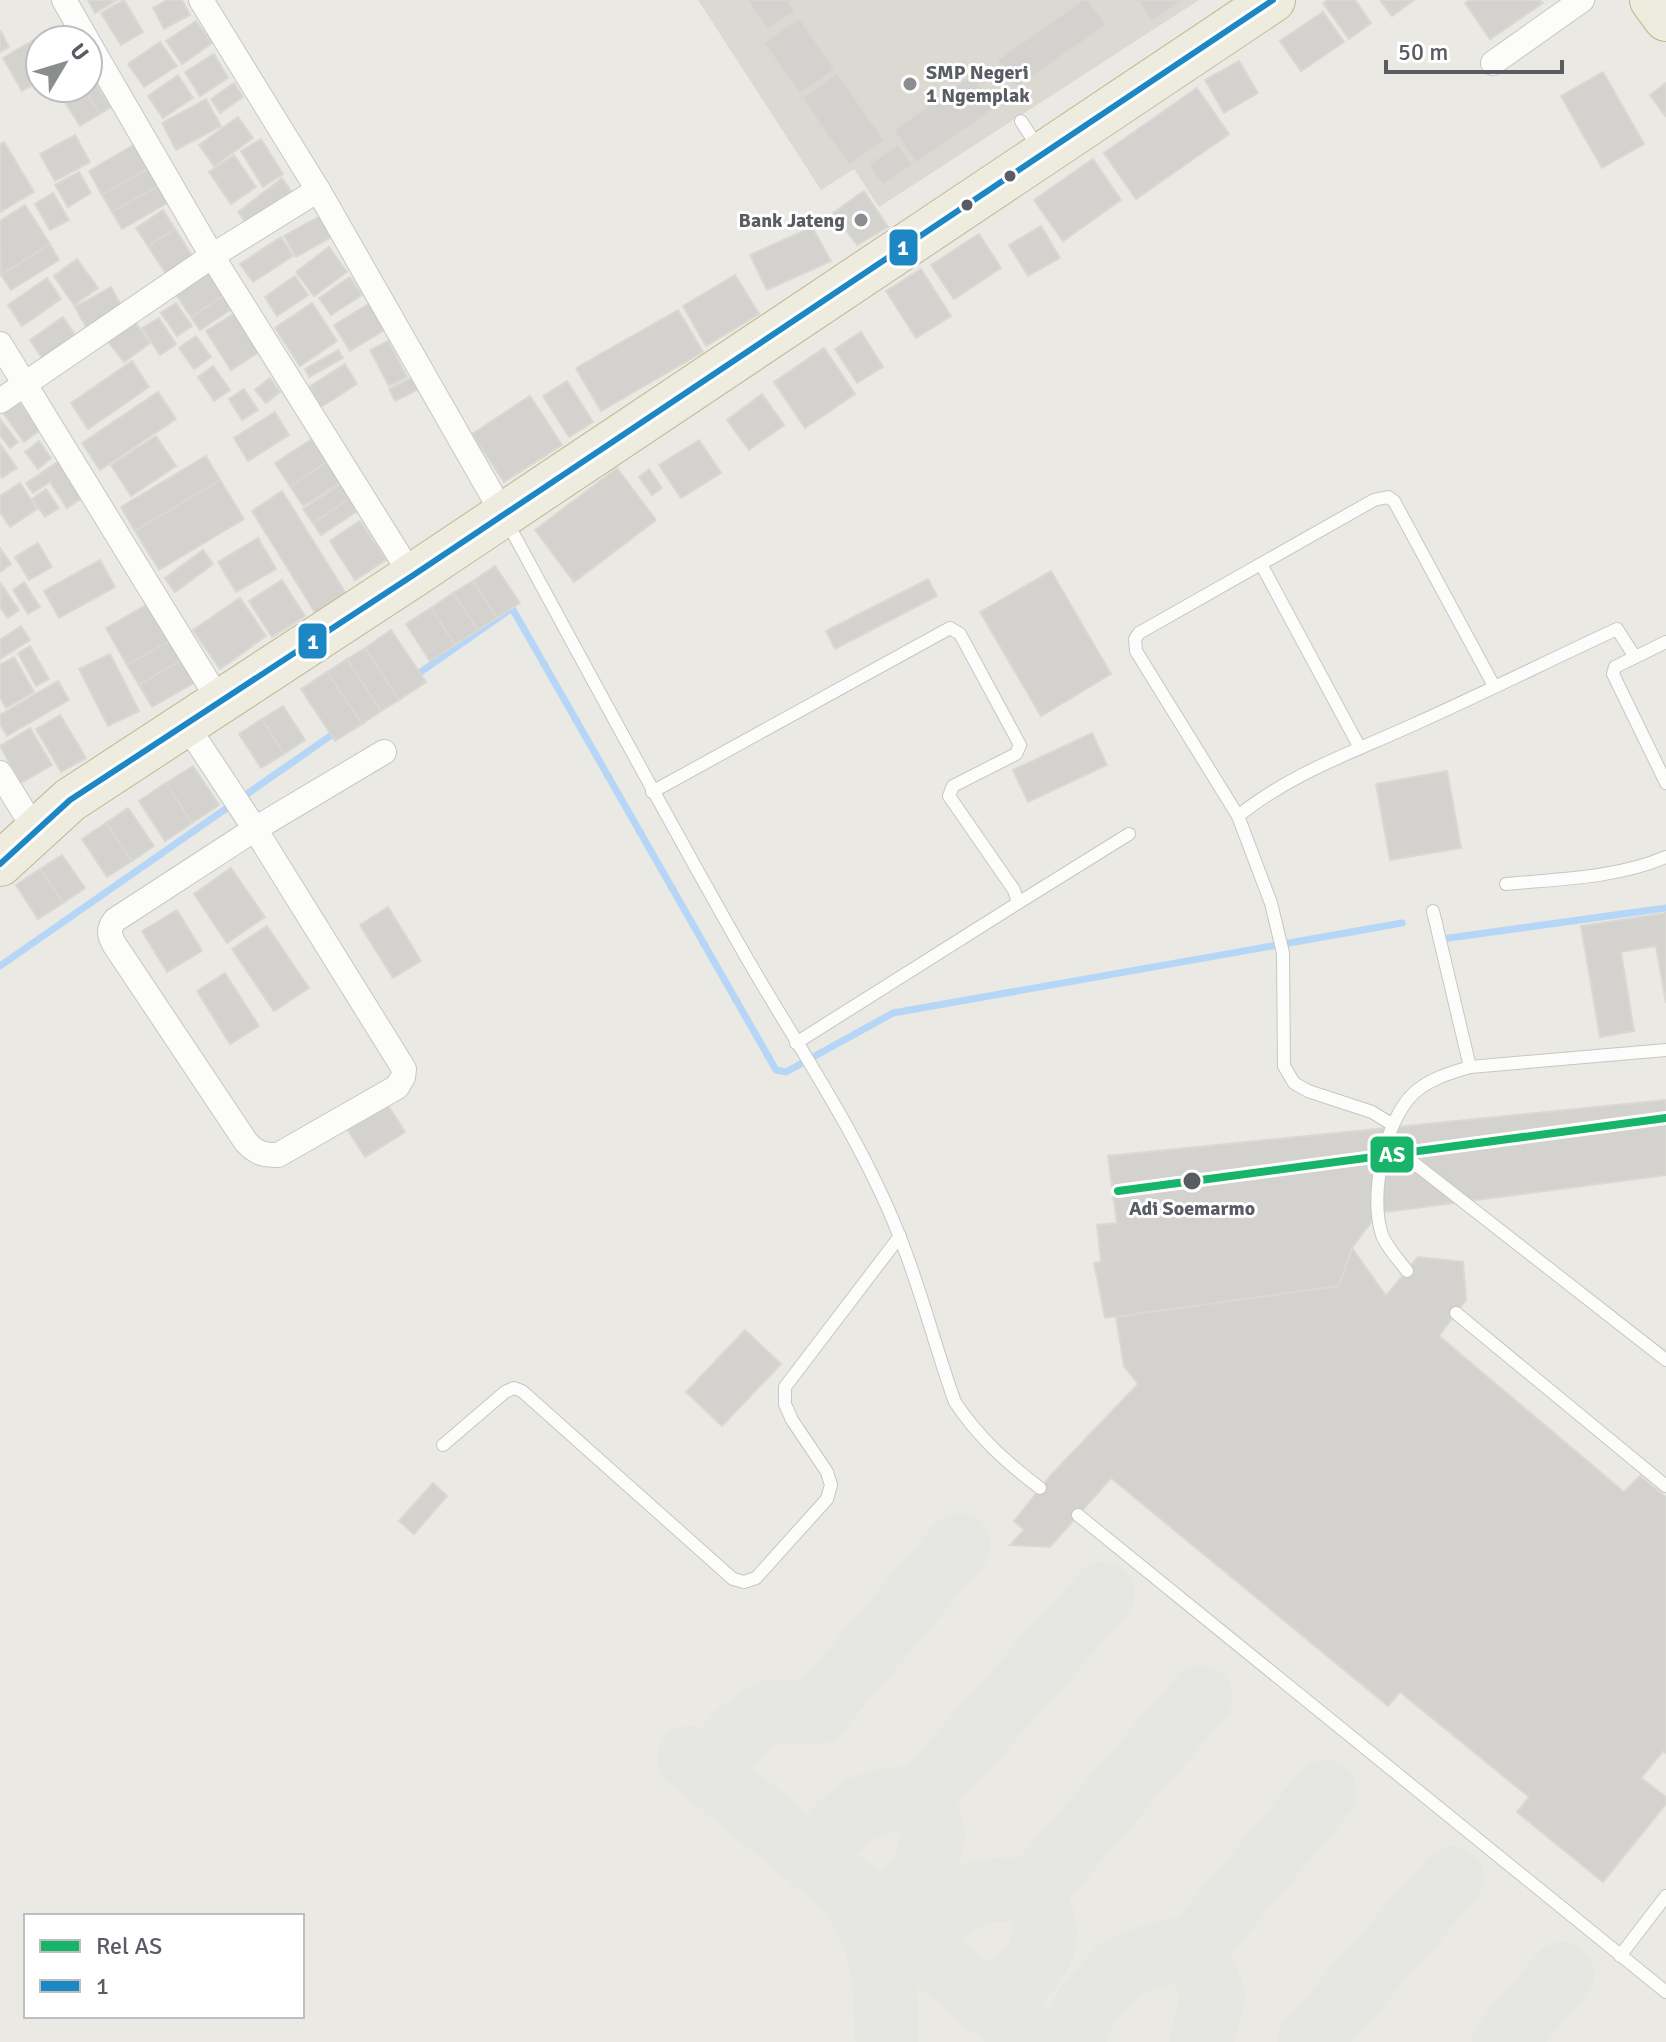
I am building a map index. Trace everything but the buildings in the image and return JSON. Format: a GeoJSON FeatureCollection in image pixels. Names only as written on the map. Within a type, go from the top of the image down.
{"type":"FeatureCollection","features":[{"type":"Feature","properties":{"kind":"highway"},"geometry":{"type":"LineString","coordinates":[[0,864],[70,800],[503,514],[1032,138],[1273,0]]}},
{"type":"Feature","properties":{"kind":"street"},"geometry":{"type":"LineString","coordinates":[[64,0],[78,24]]}},
{"type":"Feature","properties":{"kind":"street"},"geometry":{"type":"LineString","coordinates":[[201,0],[318,190],[503,514]]}},
{"type":"Feature","properties":{"kind":"street"},"geometry":{"type":"LineString","coordinates":[[1493,63],[1582,0]]}},
{"type":"Feature","properties":{"kind":"street"},"geometry":{"type":"LineString","coordinates":[[104,69],[212,256],[412,576]]}},
{"type":"Feature","properties":{"kind":"street"},"geometry":{"type":"LineString","coordinates":[[0,401],[212,256],[318,190]]}},
{"type":"Feature","properties":{"kind":"street"},"geometry":{"type":"LineString","coordinates":[[0,344],[202,712],[236,800],[254,827],[403,1066],[404,1073],[397,1087],[278,1155],[264,1155],[254,1151],[246,1142],[109,933],[115,920],[254,827],[384,752]]}},
{"type":"Feature","properties":{"kind":"street"},"geometry":{"type":"LineString","coordinates":[[0,773],[35,830]]}},
{"type":"Feature","properties":{"kind":"lane"},"geometry":{"type":"LineString","coordinates":[[1393,1125],[1372,1112],[1308,1091],[1294,1083],[1284,1066],[1283,953],[1271,903],[1238,816],[1134,645],[1139,633],[1374,500],[1388,497],[1394,501],[1494,686]]}},
{"type":"Feature","properties":{"kind":"lane"},"geometry":{"type":"LineString","coordinates":[[503,514],[652,792],[827,1092],[866,1165],[900,1236],[955,1402],[971,1426],[1008,1464],[1040,1488]]}},
{"type":"Feature","properties":{"kind":"lane"},"geometry":{"type":"LineString","coordinates":[[1261,564],[1360,748]]}},
{"type":"Feature","properties":{"kind":"lane"},"geometry":{"type":"LineString","coordinates":[[652,792],[953,628],[960,634],[1020,745],[1016,754],[953,786],[949,796],[1014,890],[1018,903]]}},
{"type":"Feature","properties":{"kind":"lane"},"geometry":{"type":"LineString","coordinates":[[1238,816],[1290,779],[1617,629],[1635,657]]}},
{"type":"Feature","properties":{"kind":"lane"},"geometry":{"type":"LineString","coordinates":[[1666,642],[1615,667],[1613,674],[1666,783]]}},
{"type":"Feature","properties":{"kind":"lane"},"geometry":{"type":"LineString","coordinates":[[796,1043],[1129,834]]}},
{"type":"Feature","properties":{"kind":"lane"},"geometry":{"type":"LineString","coordinates":[[1506,884],[1600,875],[1651,864],[1666,857]]}},
{"type":"Feature","properties":{"kind":"lane"},"geometry":{"type":"LineString","coordinates":[[1433,911],[1470,1067]]}},
{"type":"Feature","properties":{"kind":"lane"},"geometry":{"type":"LineString","coordinates":[[1407,1271],[1383,1238],[1378,1217],[1379,1184],[1387,1142],[1398,1112],[1415,1092],[1443,1075],[1470,1067],[1666,1050]]}},
{"type":"Feature","properties":{"kind":"lane"},"geometry":{"type":"LineString","coordinates":[[1387,1142],[1666,1360]]}},
{"type":"Feature","properties":{"kind":"lane"},"geometry":{"type":"LineString","coordinates":[[443,1445],[505,1392],[514,1388],[522,1391],[733,1579],[744,1582],[756,1578],[827,1499],[831,1485],[827,1472],[792,1420],[785,1404],[785,1387],[900,1236]]}},
{"type":"Feature","properties":{"kind":"lane"},"geometry":{"type":"LineString","coordinates":[[1456,1313],[1666,1486]]}},
{"type":"Feature","properties":{"kind":"lane"},"geometry":{"type":"LineString","coordinates":[[1078,1515],[1666,1992]]}},
{"type":"Feature","properties":{"kind":"lane"},"geometry":{"type":"LineString","coordinates":[[1620,1956],[1666,1896]]}},
{"type":"Feature","properties":{"kind":"shaded area","name":"SMP Negeri 1 Ngemplak"},"geometry":{"type":"Polygon","coordinates":[[[698,0],[1199,0],[879,207],[854,169],[821,190],[698,0]]]}},
{"type":"Feature","properties":{"kind":"waterway"},"geometry":{"type":"LineString","coordinates":[[415,676],[512,608],[776,1070],[786,1072],[893,1013],[1402,923]]}},
{"type":"Feature","properties":{"kind":"waterway"},"geometry":{"type":"LineString","coordinates":[[0,966],[336,732]]}},
{"type":"Feature","properties":{"kind":"waterway"},"geometry":{"type":"LineString","coordinates":[[1449,938],[1666,908]]}},
{"type":"Feature","properties":{"kind":"taxiway"},"geometry":{"type":"LineString","coordinates":[[707,1772],[737,1735],[771,1711],[817,1712],[959,1545]]}},
{"type":"Feature","properties":{"kind":"taxiway"},"geometry":{"type":"LineString","coordinates":[[921,1798],[1103,1594]]}},
{"type":"Feature","properties":{"kind":"taxiway"},"geometry":{"type":"LineString","coordinates":[[1034,1890],[1201,1697]]}},
{"type":"Feature","properties":{"kind":"taxiway"},"geometry":{"type":"LineString","coordinates":[[689,1758],[1036,2042]]}},
{"type":"Feature","properties":{"kind":"taxiway"},"geometry":{"type":"LineString","coordinates":[[1195,1947],[1325,1792]]}},
{"type":"Feature","properties":{"kind":"taxiway"},"geometry":{"type":"LineString","coordinates":[[812,1859],[836,1830],[858,1811],[883,1801],[921,1798],[933,1835],[925,1868],[907,1893],[876,1911]]}},
{"type":"Feature","properties":{"kind":"taxiway"},"geometry":{"type":"LineString","coordinates":[[1309,2042],[1452,1878]]}},
{"type":"Feature","properties":{"kind":"taxiway"},"geometry":{"type":"LineString","coordinates":[[923,1950],[941,1917],[961,1900],[996,1890],[1034,1890],[1045,1928],[1039,1956],[1006,1990],[986,2003]]}},
{"type":"Feature","properties":{"kind":"taxiway"},"geometry":{"type":"LineString","coordinates":[[854,1896],[878,1947],[887,2035]]}},
{"type":"Feature","properties":{"kind":"taxiway"},"geometry":{"type":"LineString","coordinates":[[1072,2042],[1087,2005],[1121,1968],[1158,1954],[1195,1947],[1213,1995],[1201,2042]]}},
{"type":"Feature","properties":{"kind":"taxiway"},"geometry":{"type":"LineString","coordinates":[[1504,2042],[1562,1974]]}},
{"type":"Feature","properties":{"kind":"rail line","name":"AS"},"geometry":{"type":"LineString","coordinates":[[1118,1191],[1666,1118]]}},
{"type":"Feature","properties":{"kind":"transit line","name":"1"},"geometry":{"type":"LineString","coordinates":[[0,864],[70,800],[412,576],[1273,0]]}},
{"type":"Feature","properties":{"kind":"place","name":"SMP Negeri 1 Ngemplak"},"geometry":{"type":"Point","coordinates":[910,84]}},
{"type":"Feature","properties":{"kind":"place","name":"Bank Jateng"},"geometry":{"type":"Point","coordinates":[861,220]}},
{"type":"Feature","properties":{"kind":"place","name":"Adi Soemarmo"},"geometry":{"type":"Point","coordinates":[1192,1181]}}]}
